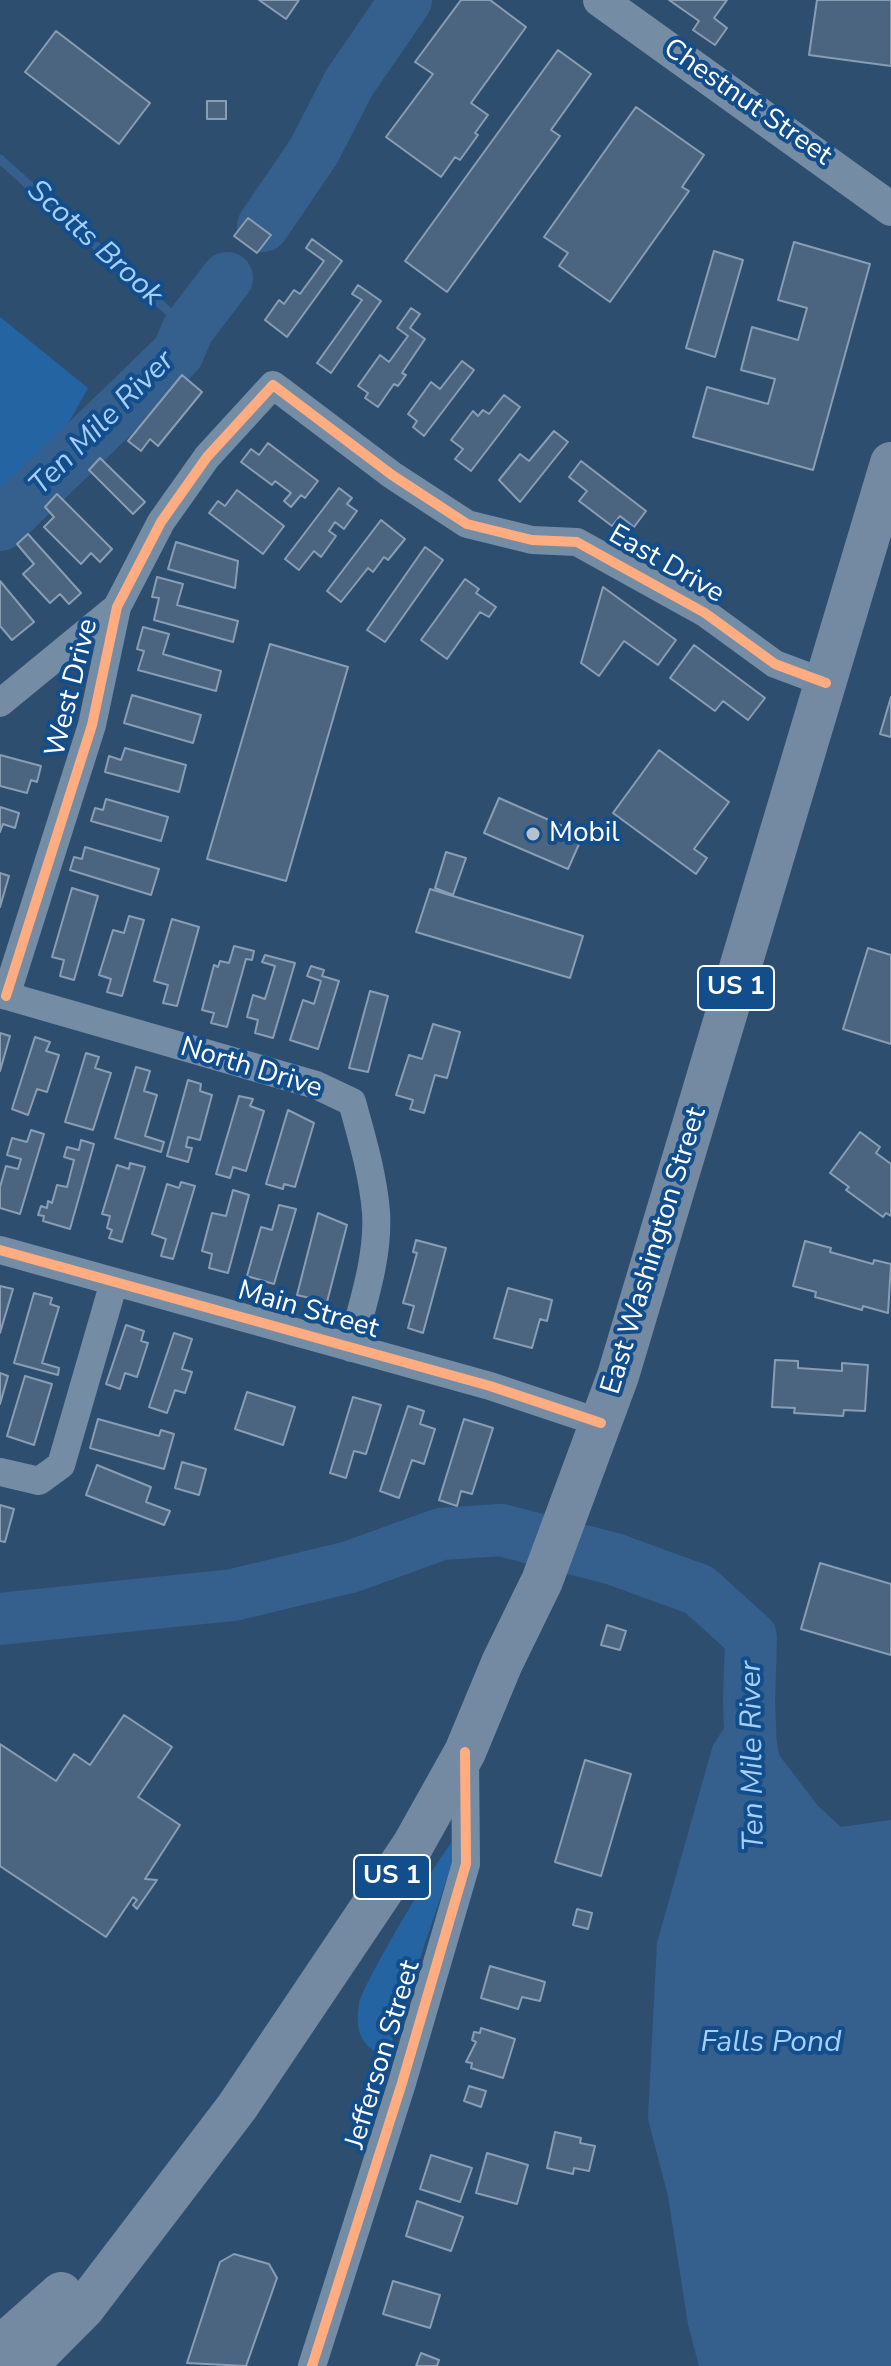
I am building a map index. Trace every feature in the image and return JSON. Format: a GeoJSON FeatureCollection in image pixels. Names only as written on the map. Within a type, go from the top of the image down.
{"type":"FeatureCollection","features":[{"type":"Feature","properties":{"kind":"main road","name":"East Washington Street"},"geometry":{"type":"LineString","coordinates":[[26,2366],[83,2309],[204,2151],[413,1845],[465,1752],[502,1663],[542,1581],[601,1423],[891,463]]}},
{"type":"Feature","properties":{"kind":"main road","name":"East Washington Street"},"geometry":{"type":"LineString","coordinates":[[0,2347],[39,2315],[204,2151]]}},
{"type":"Feature","properties":{"kind":"street","name":"Chestnut Street"},"geometry":{"type":"LineString","coordinates":[[600,0],[891,209]]}},
{"type":"Feature","properties":{"kind":"street","name":"West Drive"},"geometry":{"type":"LineString","coordinates":[[3,995],[92,725],[117,607],[161,522],[207,457],[273,385]]}},
{"type":"Feature","properties":{"kind":"street","name":"East Drive"},"geometry":{"type":"LineString","coordinates":[[273,385],[392,475],[467,524],[532,540],[577,542],[705,613],[775,664],[826,683]]}},
{"type":"Feature","properties":{"kind":"street"},"geometry":{"type":"LineString","coordinates":[[0,703],[117,607]]}},
{"type":"Feature","properties":{"kind":"street","name":"North Drive"},"geometry":{"type":"LineString","coordinates":[[3,995],[316,1085],[352,1102],[368,1159],[376,1215],[368,1282],[351,1348]]}},
{"type":"Feature","properties":{"kind":"street","name":"Main Street"},"geometry":{"type":"LineString","coordinates":[[0,1250],[490,1386],[601,1423]]}},
{"type":"Feature","properties":{"kind":"street"},"geometry":{"type":"LineString","coordinates":[[0,1472],[39,1481],[61,1465],[114,1282]]}},
{"type":"Feature","properties":{"kind":"street","name":"Jefferson Street"},"geometry":{"type":"LineString","coordinates":[[312,2366],[394,2110],[466,1864],[465,1752]]}},
{"type":"Feature","properties":{"kind":"shaded area"},"geometry":{"type":"Polygon","coordinates":[[[0,317],[88,388],[30,492],[0,524],[0,317]]]}},
{"type":"Feature","properties":{"kind":"shaded area"},"geometry":{"type":"Polygon","coordinates":[[[456,1837],[459,1843],[388,2052],[381,2056],[368,2046],[361,2035],[359,2004],[403,1920],[456,1837]]]}},
{"type":"Feature","properties":{"kind":"water","name":"Falls Pond"},"geometry":{"type":"Polygon","coordinates":[[[749,1703],[770,1703],[779,1755],[818,1806],[841,1827],[891,1820],[891,2366],[699,2366],[688,2324],[668,2196],[648,2119],[657,1943],[713,1745],[737,1709],[749,1703]]]}},
{"type":"Feature","properties":{"kind":"building"},"geometry":{"type":"Polygon","coordinates":[[[259,0],[299,0],[286,19],[259,0]]]}},
{"type":"Feature","properties":{"kind":"building"},"geometry":{"type":"Polygon","coordinates":[[[461,0],[490,0],[526,27],[471,103],[488,115],[475,133],[478,135],[460,160],[455,157],[441,177],[386,137],[433,74],[415,62],[461,0]]]}},
{"type":"Feature","properties":{"kind":"building"},"geometry":{"type":"Polygon","coordinates":[[[669,0],[727,0],[714,18],[727,28],[715,45],[693,30],[699,21],[669,0]]]}},
{"type":"Feature","properties":{"kind":"building"},"geometry":{"type":"Polygon","coordinates":[[[817,0],[891,0],[891,66],[809,55],[817,0]]]}},
{"type":"Feature","properties":{"kind":"building"},"geometry":{"type":"Polygon","coordinates":[[[56,31],[150,103],[119,144],[25,72],[56,31]]]}},
{"type":"Feature","properties":{"kind":"building"},"geometry":{"type":"Polygon","coordinates":[[[558,50],[591,74],[551,130],[560,136],[447,292],[405,261],[558,50]]]}},
{"type":"Feature","properties":{"kind":"building"},"geometry":{"type":"Polygon","coordinates":[[[207,101],[226,101],[226,119],[207,119],[207,101]]]}},
{"type":"Feature","properties":{"kind":"building"},"geometry":{"type":"Polygon","coordinates":[[[636,107],[704,155],[682,187],[689,191],[610,302],[559,266],[568,253],[544,237],[636,107]]]}},
{"type":"Feature","properties":{"kind":"building"},"geometry":{"type":"Polygon","coordinates":[[[248,218],[271,235],[257,253],[234,236],[248,218]]]}},
{"type":"Feature","properties":{"kind":"building"},"geometry":{"type":"Polygon","coordinates":[[[312,239],[342,261],[287,337],[265,320],[279,300],[284,304],[294,290],[300,294],[324,261],[306,248],[312,239]]]}},
{"type":"Feature","properties":{"kind":"building"},"geometry":{"type":"Polygon","coordinates":[[[794,242],[870,264],[813,470],[693,437],[707,387],[768,404],[775,379],[741,370],[752,327],[798,340],[807,308],[778,300],[794,242]]]}},
{"type":"Feature","properties":{"kind":"building"},"geometry":{"type":"Polygon","coordinates":[[[714,251],[743,260],[715,357],[686,348],[714,251]]]}},
{"type":"Feature","properties":{"kind":"building"},"geometry":{"type":"Polygon","coordinates":[[[358,285],[381,301],[331,373],[317,363],[362,300],[352,294],[358,285]]]}},
{"type":"Feature","properties":{"kind":"building"},"geometry":{"type":"Polygon","coordinates":[[[411,308],[420,314],[410,328],[425,339],[402,373],[406,375],[398,386],[394,384],[378,407],[365,398],[368,393],[358,386],[380,355],[389,362],[408,336],[397,328],[411,308]]]}},
{"type":"Feature","properties":{"kind":"building"},"geometry":{"type":"Polygon","coordinates":[[[462,361],[474,370],[424,436],[413,427],[417,421],[408,414],[431,382],[440,389],[462,361]]]}},
{"type":"Feature","properties":{"kind":"building"},"geometry":{"type":"Polygon","coordinates":[[[182,375],[202,392],[158,446],[150,439],[141,451],[128,441],[182,375]]]}},
{"type":"Feature","properties":{"kind":"building"},"geometry":{"type":"Polygon","coordinates":[[[504,395],[520,407],[471,471],[455,459],[463,449],[451,440],[473,411],[478,416],[483,410],[489,414],[504,395]]]}},
{"type":"Feature","properties":{"kind":"building"},"geometry":{"type":"Polygon","coordinates":[[[554,431],[568,442],[520,502],[499,480],[520,454],[529,461],[554,431]]]}},
{"type":"Feature","properties":{"kind":"building"},"geometry":{"type":"Polygon","coordinates":[[[268,443],[318,481],[305,498],[301,495],[291,507],[284,501],[291,493],[275,481],[272,485],[241,462],[251,449],[259,455],[268,443]]]}},
{"type":"Feature","properties":{"kind":"building"},"geometry":{"type":"Polygon","coordinates":[[[100,458],[145,502],[133,514],[89,470],[100,458]]]}},
{"type":"Feature","properties":{"kind":"building"},"geometry":{"type":"Polygon","coordinates":[[[581,461],[646,511],[634,527],[620,516],[612,526],[579,501],[587,491],[569,477],[581,461]]]}},
{"type":"Feature","properties":{"kind":"building"},"geometry":{"type":"Polygon","coordinates":[[[339,488],[352,498],[347,504],[357,511],[344,529],[335,522],[329,531],[336,536],[321,557],[314,551],[299,570],[285,559],[339,488]]]}},
{"type":"Feature","properties":{"kind":"building"},"geometry":{"type":"Polygon","coordinates":[[[237,490],[284,526],[263,554],[209,513],[218,501],[225,506],[237,490]]]}},
{"type":"Feature","properties":{"kind":"building"},"geometry":{"type":"Polygon","coordinates":[[[57,494],[112,549],[100,562],[91,553],[81,564],[44,527],[54,517],[45,507],[57,494]]]}},
{"type":"Feature","properties":{"kind":"building"},"geometry":{"type":"Polygon","coordinates":[[[381,520],[405,539],[388,560],[384,557],[373,572],[368,568],[341,602],[327,591],[381,520]]]}},
{"type":"Feature","properties":{"kind":"building"},"geometry":{"type":"Polygon","coordinates":[[[28,534],[81,593],[69,604],[60,594],[50,603],[23,574],[34,564],[17,544],[28,534]]]}},
{"type":"Feature","properties":{"kind":"building"},"geometry":{"type":"Polygon","coordinates":[[[176,542],[238,561],[235,588],[168,569],[176,542]]]}},
{"type":"Feature","properties":{"kind":"building"},"geometry":{"type":"Polygon","coordinates":[[[425,547],[443,560],[385,642],[367,630],[425,547]]]}},
{"type":"Feature","properties":{"kind":"building"},"geometry":{"type":"Polygon","coordinates":[[[157,577],[183,584],[177,605],[238,621],[233,642],[154,620],[159,598],[152,597],[157,577]]]}},
{"type":"Feature","properties":{"kind":"building"},"geometry":{"type":"Polygon","coordinates":[[[465,579],[479,589],[476,593],[496,607],[489,617],[480,612],[447,659],[421,640],[465,579]]]}},
{"type":"Feature","properties":{"kind":"building"},"geometry":{"type":"Polygon","coordinates":[[[0,581],[34,622],[12,640],[0,626],[0,581]]]}},
{"type":"Feature","properties":{"kind":"building"},"geometry":{"type":"Polygon","coordinates":[[[603,587],[676,640],[658,665],[624,641],[599,676],[581,663],[603,587]]]}},
{"type":"Feature","properties":{"kind":"building"},"geometry":{"type":"Polygon","coordinates":[[[143,627],[169,634],[163,654],[221,671],[216,691],[138,670],[144,651],[137,649],[143,627]]]}},
{"type":"Feature","properties":{"kind":"building"},"geometry":{"type":"Polygon","coordinates":[[[270,644],[348,667],[286,881],[207,859],[270,644]]]}},
{"type":"Feature","properties":{"kind":"building"},"geometry":{"type":"Polygon","coordinates":[[[694,645],[765,698],[748,720],[723,701],[715,711],[670,678],[694,645]]]}},
{"type":"Feature","properties":{"kind":"building"},"geometry":{"type":"Polygon","coordinates":[[[132,695],[201,715],[193,743],[124,723],[132,695]]]}},
{"type":"Feature","properties":{"kind":"building"},"geometry":{"type":"Polygon","coordinates":[[[891,697],[891,737],[880,734],[891,697]]]}},
{"type":"Feature","properties":{"kind":"building"},"geometry":{"type":"Polygon","coordinates":[[[125,748],[186,765],[179,792],[105,772],[109,756],[121,760],[125,748]]]}},
{"type":"Feature","properties":{"kind":"building"},"geometry":{"type":"Polygon","coordinates":[[[659,750],[729,802],[694,849],[707,858],[696,874],[613,813],[659,750]]]}},
{"type":"Feature","properties":{"kind":"building"},"geometry":{"type":"Polygon","coordinates":[[[0,755],[41,766],[37,782],[31,780],[27,793],[0,786],[0,755]]]}},
{"type":"Feature","properties":{"kind":"building","name":"Mobil"},"geometry":{"type":"Polygon","coordinates":[[[499,798],[583,835],[568,869],[484,833],[499,798]]]}},
{"type":"Feature","properties":{"kind":"building"},"geometry":{"type":"Polygon","coordinates":[[[106,799],[168,817],[161,841],[91,821],[95,808],[103,810],[106,799]]]}},
{"type":"Feature","properties":{"kind":"building"},"geometry":{"type":"Polygon","coordinates":[[[0,807],[19,813],[15,828],[3,824],[0,832],[0,807]]]}},
{"type":"Feature","properties":{"kind":"building"},"geometry":{"type":"Polygon","coordinates":[[[85,847],[159,869],[151,895],[70,870],[74,857],[82,859],[85,847]]]}},
{"type":"Feature","properties":{"kind":"building"},"geometry":{"type":"Polygon","coordinates":[[[446,852],[466,858],[453,895],[435,888],[446,852]]]}},
{"type":"Feature","properties":{"kind":"building"},"geometry":{"type":"Polygon","coordinates":[[[0,873],[9,876],[0,907],[0,873]]]}},
{"type":"Feature","properties":{"kind":"building"},"geometry":{"type":"Polygon","coordinates":[[[72,888],[98,896],[74,980],[60,976],[64,960],[52,957],[72,888]]]}},
{"type":"Feature","properties":{"kind":"building"},"geometry":{"type":"Polygon","coordinates":[[[430,889],[583,936],[570,978],[416,932],[430,889]]]}},
{"type":"Feature","properties":{"kind":"building"},"geometry":{"type":"Polygon","coordinates":[[[129,916],[144,920],[122,996],[107,992],[111,979],[99,975],[113,930],[124,933],[129,916]]]}},
{"type":"Feature","properties":{"kind":"building"},"geometry":{"type":"Polygon","coordinates":[[[172,919],[199,927],[177,1006],[163,1003],[168,985],[154,981],[172,919]]]}},
{"type":"Feature","properties":{"kind":"building"},"geometry":{"type":"Polygon","coordinates":[[[234,946],[254,951],[252,960],[246,959],[227,1027],[211,1023],[214,1013],[202,1010],[214,965],[218,967],[220,961],[229,963],[234,946]]]}},
{"type":"Feature","properties":{"kind":"building"},"geometry":{"type":"Polygon","coordinates":[[[868,948],[891,955],[891,1044],[843,1029],[868,948]]]}},
{"type":"Feature","properties":{"kind":"building"},"geometry":{"type":"Polygon","coordinates":[[[265,955],[295,963],[273,1038],[255,1033],[258,1020],[247,1017],[253,995],[265,999],[275,966],[262,962],[265,955]]]}},
{"type":"Feature","properties":{"kind":"building"},"geometry":{"type":"Polygon","coordinates":[[[311,966],[324,970],[322,976],[339,981],[318,1049],[290,1040],[303,1000],[314,1004],[321,981],[307,976],[311,966]]]}},
{"type":"Feature","properties":{"kind":"building"},"geometry":{"type":"Polygon","coordinates":[[[370,991],[388,996],[368,1072],[349,1068],[370,991]]]}},
{"type":"Feature","properties":{"kind":"building"},"geometry":{"type":"Polygon","coordinates":[[[433,1024],[460,1032],[447,1078],[435,1075],[424,1113],[410,1109],[413,1100],[396,1095],[409,1055],[422,1059],[433,1024]]]}},
{"type":"Feature","properties":{"kind":"building"},"geometry":{"type":"Polygon","coordinates":[[[0,1033],[10,1036],[0,1071],[0,1033]]]}},
{"type":"Feature","properties":{"kind":"building"},"geometry":{"type":"Polygon","coordinates":[[[35,1037],[50,1042],[46,1051],[59,1055],[47,1092],[37,1089],[28,1115],[12,1109],[35,1037]]]}},
{"type":"Feature","properties":{"kind":"building"},"geometry":{"type":"Polygon","coordinates":[[[86,1053],[99,1057],[95,1068],[111,1073],[93,1130],[65,1122],[86,1053]]]}},
{"type":"Feature","properties":{"kind":"building"},"geometry":{"type":"Polygon","coordinates":[[[136,1067],[150,1071],[144,1091],[157,1095],[145,1136],[164,1142],[161,1152],[115,1138],[136,1067]]]}},
{"type":"Feature","properties":{"kind":"building"},"geometry":{"type":"Polygon","coordinates":[[[188,1080],[201,1084],[200,1091],[212,1095],[200,1140],[188,1137],[186,1147],[192,1148],[188,1162],[167,1156],[188,1080]]]}},
{"type":"Feature","properties":{"kind":"building"},"geometry":{"type":"Polygon","coordinates":[[[239,1096],[253,1099],[250,1106],[264,1111],[246,1171],[233,1167],[230,1178],[216,1174],[239,1096]]]}},
{"type":"Feature","properties":{"kind":"building"},"geometry":{"type":"Polygon","coordinates":[[[288,1110],[314,1123],[295,1187],[284,1184],[283,1189],[266,1184],[288,1110]]]}},
{"type":"Feature","properties":{"kind":"building"},"geometry":{"type":"Polygon","coordinates":[[[31,1130],[44,1134],[20,1214],[0,1208],[0,1187],[6,1166],[18,1169],[21,1159],[7,1155],[12,1138],[27,1142],[31,1130]]]}},
{"type":"Feature","properties":{"kind":"building"},"geometry":{"type":"Polygon","coordinates":[[[860,1132],[880,1147],[876,1153],[891,1164],[891,1216],[886,1213],[883,1217],[846,1190],[849,1187],[830,1173],[860,1132]]]}},
{"type":"Feature","properties":{"kind":"building"},"geometry":{"type":"Polygon","coordinates":[[[81,1140],[94,1144],[70,1229],[43,1221],[44,1216],[38,1215],[41,1206],[47,1208],[48,1201],[52,1203],[57,1185],[67,1187],[74,1160],[64,1157],[67,1147],[79,1150],[81,1140]]]}},
{"type":"Feature","properties":{"kind":"building"},"geometry":{"type":"Polygon","coordinates":[[[130,1163],[145,1167],[122,1242],[109,1238],[112,1230],[107,1228],[110,1216],[102,1214],[117,1165],[129,1169],[130,1163]]]}},
{"type":"Feature","properties":{"kind":"building"},"geometry":{"type":"Polygon","coordinates":[[[181,1182],[195,1186],[173,1259],[161,1256],[166,1239],[152,1234],[167,1184],[179,1188],[181,1182]]]}},
{"type":"Feature","properties":{"kind":"building"},"geometry":{"type":"Polygon","coordinates":[[[233,1190],[249,1195],[228,1273],[209,1268],[212,1254],[202,1251],[212,1213],[226,1216],[233,1190]]]}},
{"type":"Feature","properties":{"kind":"building"},"geometry":{"type":"Polygon","coordinates":[[[279,1205],[296,1209],[274,1284],[247,1276],[261,1227],[272,1230],[279,1205]]]}},
{"type":"Feature","properties":{"kind":"building"},"geometry":{"type":"Polygon","coordinates":[[[318,1213],[347,1225],[327,1302],[297,1295],[318,1213]]]}},
{"type":"Feature","properties":{"kind":"building"},"geometry":{"type":"Polygon","coordinates":[[[416,1240],[446,1248],[423,1333],[408,1328],[414,1306],[403,1303],[417,1253],[413,1252],[416,1240]]]}},
{"type":"Feature","properties":{"kind":"building"},"geometry":{"type":"Polygon","coordinates":[[[805,1241],[831,1248],[830,1252],[873,1264],[874,1260],[891,1264],[888,1313],[863,1306],[862,1310],[815,1297],[816,1292],[793,1286],[805,1241]]]}},
{"type":"Feature","properties":{"kind":"building"},"geometry":{"type":"Polygon","coordinates":[[[0,1286],[13,1289],[0,1333],[0,1286]]]}},
{"type":"Feature","properties":{"kind":"building"},"geometry":{"type":"Polygon","coordinates":[[[508,1288],[552,1300],[547,1321],[540,1319],[532,1348],[494,1338],[508,1288]]]}},
{"type":"Feature","properties":{"kind":"building"},"geometry":{"type":"Polygon","coordinates":[[[34,1293],[52,1298],[50,1304],[59,1307],[42,1363],[59,1368],[58,1375],[14,1363],[34,1293]]]}},
{"type":"Feature","properties":{"kind":"building"},"geometry":{"type":"Polygon","coordinates":[[[126,1325],[144,1331],[141,1341],[148,1343],[137,1377],[125,1373],[120,1389],[106,1384],[126,1325]]]}},
{"type":"Feature","properties":{"kind":"building"},"geometry":{"type":"Polygon","coordinates":[[[174,1333],[192,1339],[182,1369],[192,1372],[185,1393],[175,1390],[167,1413],[149,1407],[174,1333]]]}},
{"type":"Feature","properties":{"kind":"building"},"geometry":{"type":"Polygon","coordinates":[[[775,1360],[798,1361],[798,1368],[842,1371],[842,1363],[868,1365],[865,1411],[844,1410],[843,1416],[794,1413],[795,1408],[772,1407],[775,1360]]]}},
{"type":"Feature","properties":{"kind":"building"},"geometry":{"type":"Polygon","coordinates":[[[0,1373],[8,1376],[0,1404],[0,1373]]]}},
{"type":"Feature","properties":{"kind":"building"},"geometry":{"type":"Polygon","coordinates":[[[25,1376],[52,1384],[34,1445],[7,1436],[25,1376]]]}},
{"type":"Feature","properties":{"kind":"building"},"geometry":{"type":"Polygon","coordinates":[[[247,1392],[295,1407],[283,1445],[235,1429],[247,1392]]]}},
{"type":"Feature","properties":{"kind":"building"},"geometry":{"type":"Polygon","coordinates":[[[353,1397],[381,1405],[366,1454],[354,1451],[346,1478],[330,1473],[353,1397]]]}},
{"type":"Feature","properties":{"kind":"building"},"geometry":{"type":"Polygon","coordinates":[[[408,1406],[424,1411],[420,1424],[435,1429],[424,1464],[412,1460],[399,1498],[380,1491],[408,1406]]]}},
{"type":"Feature","properties":{"kind":"building"},"geometry":{"type":"Polygon","coordinates":[[[98,1419],[159,1436],[161,1430],[174,1434],[164,1469],[90,1448],[98,1419]]]}},
{"type":"Feature","properties":{"kind":"building"},"geometry":{"type":"Polygon","coordinates":[[[464,1419],[493,1428],[472,1494],[461,1491],[457,1506],[439,1500],[464,1419]]]}},
{"type":"Feature","properties":{"kind":"building"},"geometry":{"type":"Polygon","coordinates":[[[182,1462],[206,1469],[199,1495],[175,1488],[182,1462]]]}},
{"type":"Feature","properties":{"kind":"building"},"geometry":{"type":"Polygon","coordinates":[[[97,1465],[151,1487],[146,1502],[170,1511],[164,1525],[86,1495],[97,1465]]]}},
{"type":"Feature","properties":{"kind":"building"},"geometry":{"type":"Polygon","coordinates":[[[0,1505],[14,1509],[5,1542],[0,1541],[0,1505]]]}},
{"type":"Feature","properties":{"kind":"building"},"geometry":{"type":"Polygon","coordinates":[[[820,1563],[891,1584],[891,1655],[801,1629],[820,1563]]]}},
{"type":"Feature","properties":{"kind":"building"},"geometry":{"type":"Polygon","coordinates":[[[607,1625],[626,1631],[620,1650],[601,1645],[607,1625]]]}},
{"type":"Feature","properties":{"kind":"building"},"geometry":{"type":"Polygon","coordinates":[[[124,1715],[172,1747],[138,1797],[180,1825],[145,1879],[157,1880],[137,1909],[133,1905],[137,1900],[133,1897],[106,1937],[0,1866],[0,1744],[56,1781],[74,1754],[90,1765],[124,1715]]]}},
{"type":"Feature","properties":{"kind":"building"},"geometry":{"type":"Polygon","coordinates":[[[585,1760],[631,1774],[601,1876],[555,1862],[585,1760]]]}},
{"type":"Feature","properties":{"kind":"building"},"geometry":{"type":"Polygon","coordinates":[[[577,1909],[592,1913],[588,1929],[573,1925],[577,1909]]]}},
{"type":"Feature","properties":{"kind":"building"},"geometry":{"type":"Polygon","coordinates":[[[490,1966],[545,1982],[540,2001],[522,1997],[518,2009],[481,1998],[490,1966]]]}},
{"type":"Feature","properties":{"kind":"building"},"geometry":{"type":"Polygon","coordinates":[[[481,2028],[515,2039],[503,2078],[471,2068],[472,2063],[466,2062],[476,2042],[472,2040],[474,2032],[480,2033],[481,2028]]]}},
{"type":"Feature","properties":{"kind":"building"},"geometry":{"type":"Polygon","coordinates":[[[469,2086],[486,2091],[481,2107],[464,2101],[469,2086]]]}},
{"type":"Feature","properties":{"kind":"building"},"geometry":{"type":"Polygon","coordinates":[[[555,2132],[581,2138],[580,2143],[595,2146],[589,2171],[574,2168],[573,2174],[547,2168],[555,2132]]]}},
{"type":"Feature","properties":{"kind":"building"},"geometry":{"type":"Polygon","coordinates":[[[487,2153],[528,2165],[517,2204],[476,2193],[487,2153]]]}},
{"type":"Feature","properties":{"kind":"building"},"geometry":{"type":"Polygon","coordinates":[[[431,2155],[472,2168],[460,2202],[420,2189],[431,2155]]]}},
{"type":"Feature","properties":{"kind":"building"},"geometry":{"type":"Polygon","coordinates":[[[417,2201],[463,2217],[451,2251],[406,2236],[417,2201]]]}},
{"type":"Feature","properties":{"kind":"building"},"geometry":{"type":"Polygon","coordinates":[[[234,2254],[269,2264],[277,2278],[246,2366],[187,2363],[220,2262],[234,2254]]]}},
{"type":"Feature","properties":{"kind":"building"},"geometry":{"type":"Polygon","coordinates":[[[393,2281],[440,2295],[430,2328],[383,2314],[393,2281]]]}},
{"type":"Feature","properties":{"kind":"building"},"geometry":{"type":"Polygon","coordinates":[[[421,2353],[439,2360],[437,2366],[416,2366],[421,2353]]]}},
{"type":"Feature","properties":{"kind":"waterway","name":"Ten Mile River"},"geometry":{"type":"LineString","coordinates":[[263,226],[314,151],[349,83],[406,0]]}},
{"type":"Feature","properties":{"kind":"waterway","name":"Scotts Brook"},"geometry":{"type":"LineString","coordinates":[[0,159],[188,329]]}},
{"type":"Feature","properties":{"kind":"waterway","name":"Ten Mile River"},"geometry":{"type":"LineString","coordinates":[[0,525],[178,353],[188,329],[227,278]]}},
{"type":"Feature","properties":{"kind":"waterway","name":"Ten Mile River"},"geometry":{"type":"LineString","coordinates":[[0,1619],[233,1595],[350,1567],[441,1534],[501,1530],[614,1559],[699,1590],[751,1637],[749,1703],[752,1773]]}},
{"type":"Feature","properties":{"kind":"cycle path"},"geometry":{"type":"LineString","coordinates":[[6,996],[92,725],[117,607],[161,522],[207,457],[273,385],[392,475],[467,524],[532,540],[577,542],[705,613],[775,664],[826,683]]}},
{"type":"Feature","properties":{"kind":"cycle path"},"geometry":{"type":"LineString","coordinates":[[0,1250],[490,1386],[601,1423]]}},
{"type":"Feature","properties":{"kind":"cycle path"},"geometry":{"type":"LineString","coordinates":[[312,2366],[402,2083],[466,1864],[465,1752]]}},
{"type":"Feature","properties":{"kind":"place","name":"Mobil"},"geometry":{"type":"Point","coordinates":[533,834]}}]}
